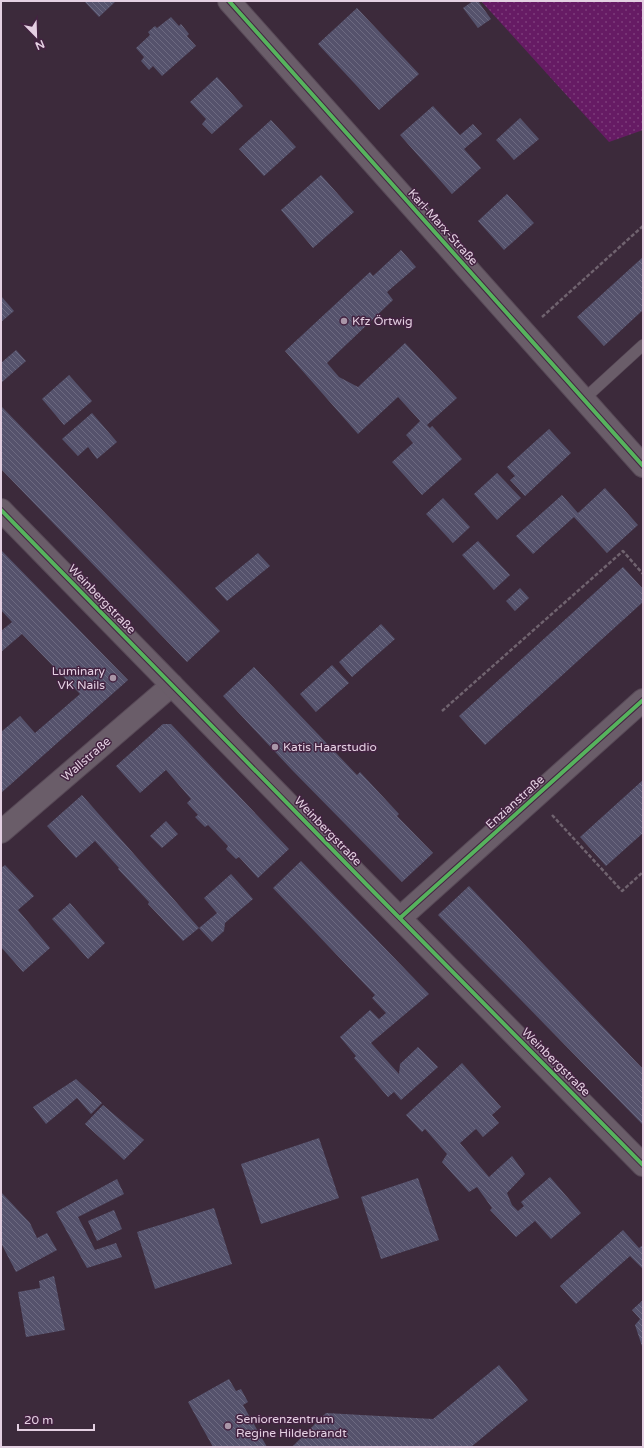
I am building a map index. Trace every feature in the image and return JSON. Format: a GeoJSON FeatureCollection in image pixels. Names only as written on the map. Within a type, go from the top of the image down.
{"type":"FeatureCollection","features":[{"type":"Feature","properties":{"kind":"street","name":"Karl-Marx-Straße"},"geometry":{"type":"LineString","coordinates":[[229,1],[643,466]]}},
{"type":"Feature","properties":{"kind":"street","name":"Weinbergstraße"},"geometry":{"type":"LineString","coordinates":[[1,510],[643,1165]]}},
{"type":"Feature","properties":{"kind":"street","name":"Wallstraße"},"geometry":{"type":"LineString","coordinates":[[1,832],[172,685]]}},
{"type":"Feature","properties":{"kind":"street","name":"Enzianstraße"},"geometry":{"type":"LineString","coordinates":[[400,918],[643,700]]}},
{"type":"Feature","properties":{"kind":"lane"},"geometry":{"type":"LineString","coordinates":[[584,399],[643,345]]}},
{"type":"Feature","properties":{"kind":"path"},"geometry":{"type":"LineString","coordinates":[[540,319],[643,226]]}},
{"type":"Feature","properties":{"kind":"path"},"geometry":{"type":"LineString","coordinates":[[442,711],[623,551],[643,574]]}},
{"type":"Feature","properties":{"kind":"path"},"geometry":{"type":"LineString","coordinates":[[549,811],[622,891],[643,872]]}},
{"type":"Feature","properties":{"kind":"shaded area"},"geometry":{"type":"Polygon","coordinates":[[[481,1],[643,1],[643,130],[609,142],[481,1]]]}},
{"type":"Feature","properties":{"kind":"building"},"geometry":{"type":"Polygon","coordinates":[[[84,1],[116,1],[99,17],[84,1]]]}},
{"type":"Feature","properties":{"kind":"building"},"geometry":{"type":"Polygon","coordinates":[[[473,1],[478,1],[491,19],[478,28],[463,8],[473,1]]]}},
{"type":"Feature","properties":{"kind":"building"},"geometry":{"type":"Polygon","coordinates":[[[357,8],[419,74],[379,110],[318,44],[357,8]]]}},
{"type":"Feature","properties":{"kind":"building"},"geometry":{"type":"Polygon","coordinates":[[[171,17],[179,26],[181,24],[189,34],[187,36],[196,46],[162,76],[153,66],[149,70],[141,61],[144,57],[136,48],[150,35],[148,32],[155,26],[157,28],[171,17]]]}},
{"type":"Feature","properties":{"kind":"building"},"geometry":{"type":"Polygon","coordinates":[[[217,77],[243,106],[212,134],[202,124],[206,119],[190,102],[217,77]]]}},
{"type":"Feature","properties":{"kind":"building"},"geometry":{"type":"Polygon","coordinates":[[[433,106],[460,135],[473,124],[482,134],[464,149],[481,168],[452,194],[400,135],[433,106]]]}},
{"type":"Feature","properties":{"kind":"building"},"geometry":{"type":"Polygon","coordinates":[[[520,118],[539,139],[514,160],[496,140],[520,118]]]}},
{"type":"Feature","properties":{"kind":"building"},"geometry":{"type":"Polygon","coordinates":[[[271,120],[296,147],[264,176],[239,149],[271,120]]]}},
{"type":"Feature","properties":{"kind":"building"},"geometry":{"type":"Polygon","coordinates":[[[321,175],[354,212],[313,248],[281,210],[321,175]]]}},
{"type":"Feature","properties":{"kind":"building"},"geometry":{"type":"Polygon","coordinates":[[[507,194],[534,223],[504,250],[478,221],[507,194]]]}},
{"type":"Feature","properties":{"kind":"building","name":"Kfz Örtwig"},"geometry":{"type":"Polygon","coordinates":[[[401,250],[416,267],[387,292],[393,300],[327,363],[339,377],[358,387],[405,343],[457,398],[427,425],[430,428],[432,426],[462,459],[422,495],[392,462],[413,443],[406,435],[420,421],[398,397],[358,434],[285,351],[370,272],[373,276],[401,250]]]}},
{"type":"Feature","properties":{"kind":"building"},"geometry":{"type":"Polygon","coordinates":[[[643,257],[643,310],[604,346],[577,317],[643,257]]]}},
{"type":"Feature","properties":{"kind":"building"},"geometry":{"type":"Polygon","coordinates":[[[1,296],[14,311],[1,322],[1,296]]]}},
{"type":"Feature","properties":{"kind":"building"},"geometry":{"type":"Polygon","coordinates":[[[16,350],[26,361],[1,383],[1,363],[16,350]]]}},
{"type":"Feature","properties":{"kind":"building"},"geometry":{"type":"Polygon","coordinates":[[[69,375],[92,401],[64,425],[42,399],[69,375]]]}},
{"type":"Feature","properties":{"kind":"building"},"geometry":{"type":"Polygon","coordinates":[[[1,406],[220,631],[187,662],[1,469],[1,406]]]}},
{"type":"Feature","properties":{"kind":"building"},"geometry":{"type":"Polygon","coordinates":[[[92,413],[117,442],[97,459],[88,447],[78,456],[62,439],[92,413]]]}},
{"type":"Feature","properties":{"kind":"building"},"geometry":{"type":"Polygon","coordinates":[[[549,429],[571,453],[525,496],[510,480],[515,476],[507,467],[549,429]]]}},
{"type":"Feature","properties":{"kind":"building"},"geometry":{"type":"Polygon","coordinates":[[[497,473],[521,498],[497,520],[474,494],[497,473]]]}},
{"type":"Feature","properties":{"kind":"building"},"geometry":{"type":"Polygon","coordinates":[[[605,488],[638,525],[607,553],[574,517],[533,554],[516,536],[562,495],[578,513],[605,488]]]}},
{"type":"Feature","properties":{"kind":"building"},"geometry":{"type":"Polygon","coordinates":[[[443,498],[470,527],[453,543],[426,514],[443,498]]]}},
{"type":"Feature","properties":{"kind":"building"},"geometry":{"type":"Polygon","coordinates":[[[478,541],[510,575],[494,590],[462,555],[478,541]]]}},
{"type":"Feature","properties":{"kind":"building"},"geometry":{"type":"Polygon","coordinates":[[[1,550],[128,680],[1,793],[1,732],[20,716],[35,733],[80,694],[22,634],[1,652],[1,631],[12,622],[1,610],[1,550]]]}},
{"type":"Feature","properties":{"kind":"building"},"geometry":{"type":"Polygon","coordinates":[[[258,553],[270,566],[227,601],[215,588],[258,553]]]}},
{"type":"Feature","properties":{"kind":"building"},"geometry":{"type":"Polygon","coordinates":[[[623,567],[643,589],[643,602],[485,745],[459,716],[623,567]]]}},
{"type":"Feature","properties":{"kind":"building"},"geometry":{"type":"Polygon","coordinates":[[[520,588],[529,598],[515,611],[506,601],[520,588]]]}},
{"type":"Feature","properties":{"kind":"building"},"geometry":{"type":"Polygon","coordinates":[[[381,624],[395,639],[352,677],[339,662],[381,624]]]}},
{"type":"Feature","properties":{"kind":"building"},"geometry":{"type":"Polygon","coordinates":[[[332,665],[349,683],[316,712],[300,694],[332,665]]]}},
{"type":"Feature","properties":{"kind":"building"},"geometry":{"type":"Polygon","coordinates":[[[254,667],[357,775],[360,772],[399,814],[397,816],[433,853],[402,882],[292,770],[223,696],[254,667]]]}},
{"type":"Feature","properties":{"kind":"building"},"geometry":{"type":"Polygon","coordinates":[[[163,724],[171,724],[289,849],[258,878],[239,857],[236,859],[226,849],[228,846],[208,825],[205,827],[195,817],[198,815],[187,803],[191,799],[166,770],[140,793],[116,766],[163,724]]]}},
{"type":"Feature","properties":{"kind":"building"},"geometry":{"type":"Polygon","coordinates":[[[643,780],[643,833],[606,866],[580,837],[643,780]]]}},
{"type":"Feature","properties":{"kind":"building"},"geometry":{"type":"Polygon","coordinates":[[[82,795],[199,928],[183,941],[148,904],[149,902],[118,869],[119,868],[95,841],[76,858],[47,826],[82,795]]]}},
{"type":"Feature","properties":{"kind":"building"},"geometry":{"type":"Polygon","coordinates":[[[166,821],[178,834],[162,848],[150,836],[166,821]]]}},
{"type":"Feature","properties":{"kind":"building"},"geometry":{"type":"Polygon","coordinates":[[[301,861],[429,994],[371,1043],[399,1074],[400,1064],[418,1047],[438,1067],[401,1100],[394,1092],[388,1097],[354,1058],[356,1056],[340,1037],[370,1010],[379,1019],[386,1013],[372,998],[375,995],[273,888],[301,861]]]}},
{"type":"Feature","properties":{"kind":"building"},"geometry":{"type":"Polygon","coordinates":[[[5,865],[34,896],[18,910],[50,948],[23,972],[1,947],[1,868],[5,865]]]}},
{"type":"Feature","properties":{"kind":"building"},"geometry":{"type":"Polygon","coordinates":[[[231,874],[253,899],[225,923],[224,931],[212,942],[199,928],[217,913],[204,898],[231,874]]]}},
{"type":"Feature","properties":{"kind":"building"},"geometry":{"type":"Polygon","coordinates":[[[469,886],[643,1069],[643,1125],[438,915],[469,886]]]}},
{"type":"Feature","properties":{"kind":"building"},"geometry":{"type":"Polygon","coordinates":[[[70,903],[105,943],[88,959],[52,919],[70,903]]]}},
{"type":"Feature","properties":{"kind":"building"},"geometry":{"type":"Polygon","coordinates":[[[462,1063],[501,1107],[492,1115],[499,1123],[483,1137],[476,1129],[460,1143],[489,1177],[512,1156],[525,1174],[507,1193],[512,1205],[518,1211],[524,1206],[521,1202],[550,1177],[581,1213],[551,1239],[535,1221],[516,1237],[490,1210],[492,1208],[477,1187],[469,1192],[442,1162],[447,1154],[425,1129],[422,1132],[406,1115],[462,1063]]]}},
{"type":"Feature","properties":{"kind":"building"},"geometry":{"type":"Polygon","coordinates":[[[76,1079],[102,1103],[91,1114],[77,1098],[46,1124],[33,1107],[76,1079]]]}},
{"type":"Feature","properties":{"kind":"building"},"geometry":{"type":"Polygon","coordinates":[[[103,1105],[144,1140],[124,1160],[85,1124],[103,1105]]]}},
{"type":"Feature","properties":{"kind":"building"},"geometry":{"type":"Polygon","coordinates":[[[319,1138],[339,1198],[261,1224],[241,1164],[319,1138]]]}},
{"type":"Feature","properties":{"kind":"building"},"geometry":{"type":"Polygon","coordinates":[[[418,1178],[439,1240],[381,1259],[361,1197],[418,1178]]]}},
{"type":"Feature","properties":{"kind":"building"},"geometry":{"type":"Polygon","coordinates":[[[117,1179],[124,1194],[78,1217],[95,1250],[116,1243],[122,1257],[87,1268],[56,1212],[117,1179]]]}},
{"type":"Feature","properties":{"kind":"building"},"geometry":{"type":"Polygon","coordinates":[[[1,1192],[30,1223],[37,1238],[47,1233],[57,1250],[16,1272],[1,1243],[1,1192]]]}},
{"type":"Feature","properties":{"kind":"building"},"geometry":{"type":"Polygon","coordinates":[[[214,1208],[232,1264],[155,1289],[137,1232],[214,1208]]]}},
{"type":"Feature","properties":{"kind":"building"},"geometry":{"type":"Polygon","coordinates":[[[114,1210],[122,1229],[97,1241],[88,1221],[114,1210]]]}},
{"type":"Feature","properties":{"kind":"building"},"geometry":{"type":"Polygon","coordinates":[[[623,1230],[639,1248],[643,1245],[643,1269],[630,1256],[576,1304],[560,1286],[623,1230]]]}},
{"type":"Feature","properties":{"kind":"building"},"geometry":{"type":"Polygon","coordinates":[[[54,1276],[65,1330],[26,1337],[18,1292],[40,1288],[39,1281],[54,1276]]]}},
{"type":"Feature","properties":{"kind":"building"},"geometry":{"type":"Polygon","coordinates":[[[643,1300],[643,1349],[635,1325],[640,1319],[632,1310],[643,1300]]]}},
{"type":"Feature","properties":{"kind":"building"},"geometry":{"type":"Polygon","coordinates":[[[499,1365],[528,1400],[471,1447],[292,1447],[326,1413],[433,1419],[499,1365]]]}},
{"type":"Feature","properties":{"kind":"building","name":"Seniorenzentrum Regine Hildebrandt"},"geometry":{"type":"Polygon","coordinates":[[[229,1379],[236,1391],[241,1389],[248,1402],[243,1405],[267,1447],[213,1447],[188,1402],[229,1379]]]}},
{"type":"Feature","properties":{"kind":"cycle path"},"geometry":{"type":"LineString","coordinates":[[229,1],[643,466]]}},
{"type":"Feature","properties":{"kind":"cycle path"},"geometry":{"type":"LineString","coordinates":[[1,510],[643,1165]]}},
{"type":"Feature","properties":{"kind":"cycle path"},"geometry":{"type":"LineString","coordinates":[[400,918],[643,700]]}},
{"type":"Feature","properties":{"kind":"place","name":"Kfz Örtwig"},"geometry":{"type":"Point","coordinates":[344,321]}},
{"type":"Feature","properties":{"kind":"place","name":"Luminary VK Nails"},"geometry":{"type":"Point","coordinates":[113,678]}},
{"type":"Feature","properties":{"kind":"place","name":"Katis Haarstudio"},"geometry":{"type":"Point","coordinates":[275,747]}},
{"type":"Feature","properties":{"kind":"place","name":"Seniorenzentrum Regine Hildebrandt"},"geometry":{"type":"Point","coordinates":[228,1426]}}]}
